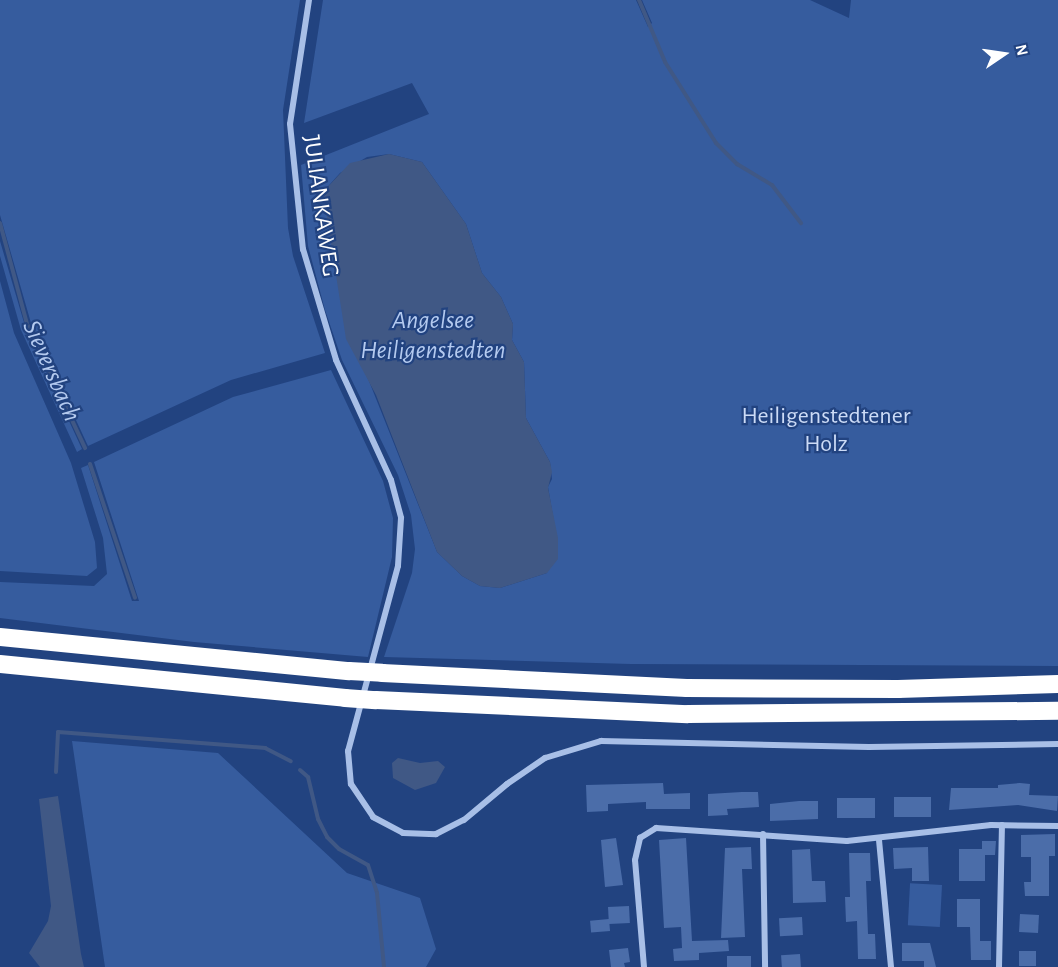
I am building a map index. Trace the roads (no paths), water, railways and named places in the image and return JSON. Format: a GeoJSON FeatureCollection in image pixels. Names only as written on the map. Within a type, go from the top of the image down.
{"type":"FeatureCollection","features":[{"type":"Feature","properties":{"kind":"highway"},"geometry":{"type":"LineString","coordinates":[[0,637],[349,671],[687,688],[898,689],[1058,684]]}},
{"type":"Feature","properties":{"kind":"highway"},"geometry":{"type":"LineString","coordinates":[[0,664],[345,698],[688,714],[1058,711]]}},
{"type":"Feature","properties":{"kind":"street","name":"JULIANKAWEG"},"geometry":{"type":"LineString","coordinates":[[309,0],[290,124],[303,249],[336,360],[391,480],[400,518],[398,566],[348,751],[351,784],[365,809],[393,830],[422,836],[459,823],[507,783],[545,758],[601,741],[891,747],[1058,744]]}},
{"type":"Feature","properties":{"kind":"street"},"geometry":{"type":"LineString","coordinates":[[999,967],[1002,825]]}},
{"type":"Feature","properties":{"kind":"street"},"geometry":{"type":"LineString","coordinates":[[644,967],[634,869],[640,838],[665,826],[847,842],[1002,825],[1058,826]]}},
{"type":"Feature","properties":{"kind":"street"},"geometry":{"type":"LineString","coordinates":[[763,834],[765,967]]}},
{"type":"Feature","properties":{"kind":"street"},"geometry":{"type":"LineString","coordinates":[[879,840],[891,967]]}},
{"type":"Feature","properties":{"kind":"water","name":"Angelsee Heiligenstedten"},"geometry":{"type":"Polygon","coordinates":[[[389,154],[422,162],[466,224],[482,273],[501,297],[513,324],[512,340],[524,362],[526,418],[550,462],[552,472],[548,488],[558,538],[558,559],[547,573],[500,588],[480,586],[462,576],[437,552],[376,395],[346,339],[323,192],[350,163],[389,154]]]}},
{"type":"Feature","properties":{"kind":"water"},"geometry":{"type":"Polygon","coordinates":[[[398,758],[420,763],[438,761],[445,767],[436,783],[415,790],[393,778],[392,763],[398,758]]]}},
{"type":"Feature","properties":{"kind":"water"},"geometry":{"type":"Polygon","coordinates":[[[58,796],[84,967],[40,967],[29,953],[48,921],[51,906],[39,799],[58,796]]]}},
{"type":"Feature","properties":{"kind":"waterway"},"geometry":{"type":"LineString","coordinates":[[639,0],[665,62],[716,143],[737,164],[772,185],[801,223]]}},
{"type":"Feature","properties":{"kind":"waterway","name":"Sieversbach"},"geometry":{"type":"LineString","coordinates":[[0,223],[27,324],[85,448]]}},
{"type":"Feature","properties":{"kind":"waterway","name":"Sieversbach"},"geometry":{"type":"LineString","coordinates":[[90,464],[135,598]]}},
{"type":"Feature","properties":{"kind":"waterway"},"geometry":{"type":"LineString","coordinates":[[56,772],[58,732],[265,748],[291,761]]}},
{"type":"Feature","properties":{"kind":"waterway","name":"Sieversbach"},"geometry":{"type":"LineString","coordinates":[[300,770],[308,777],[318,819],[327,837],[339,849],[368,865],[377,893],[384,967]]}},
{"type":"Feature","properties":{"kind":"park label","name":"Heiligenstedtener Holz"},"geometry":{"type":"Point","coordinates":[826,431]}}]}
